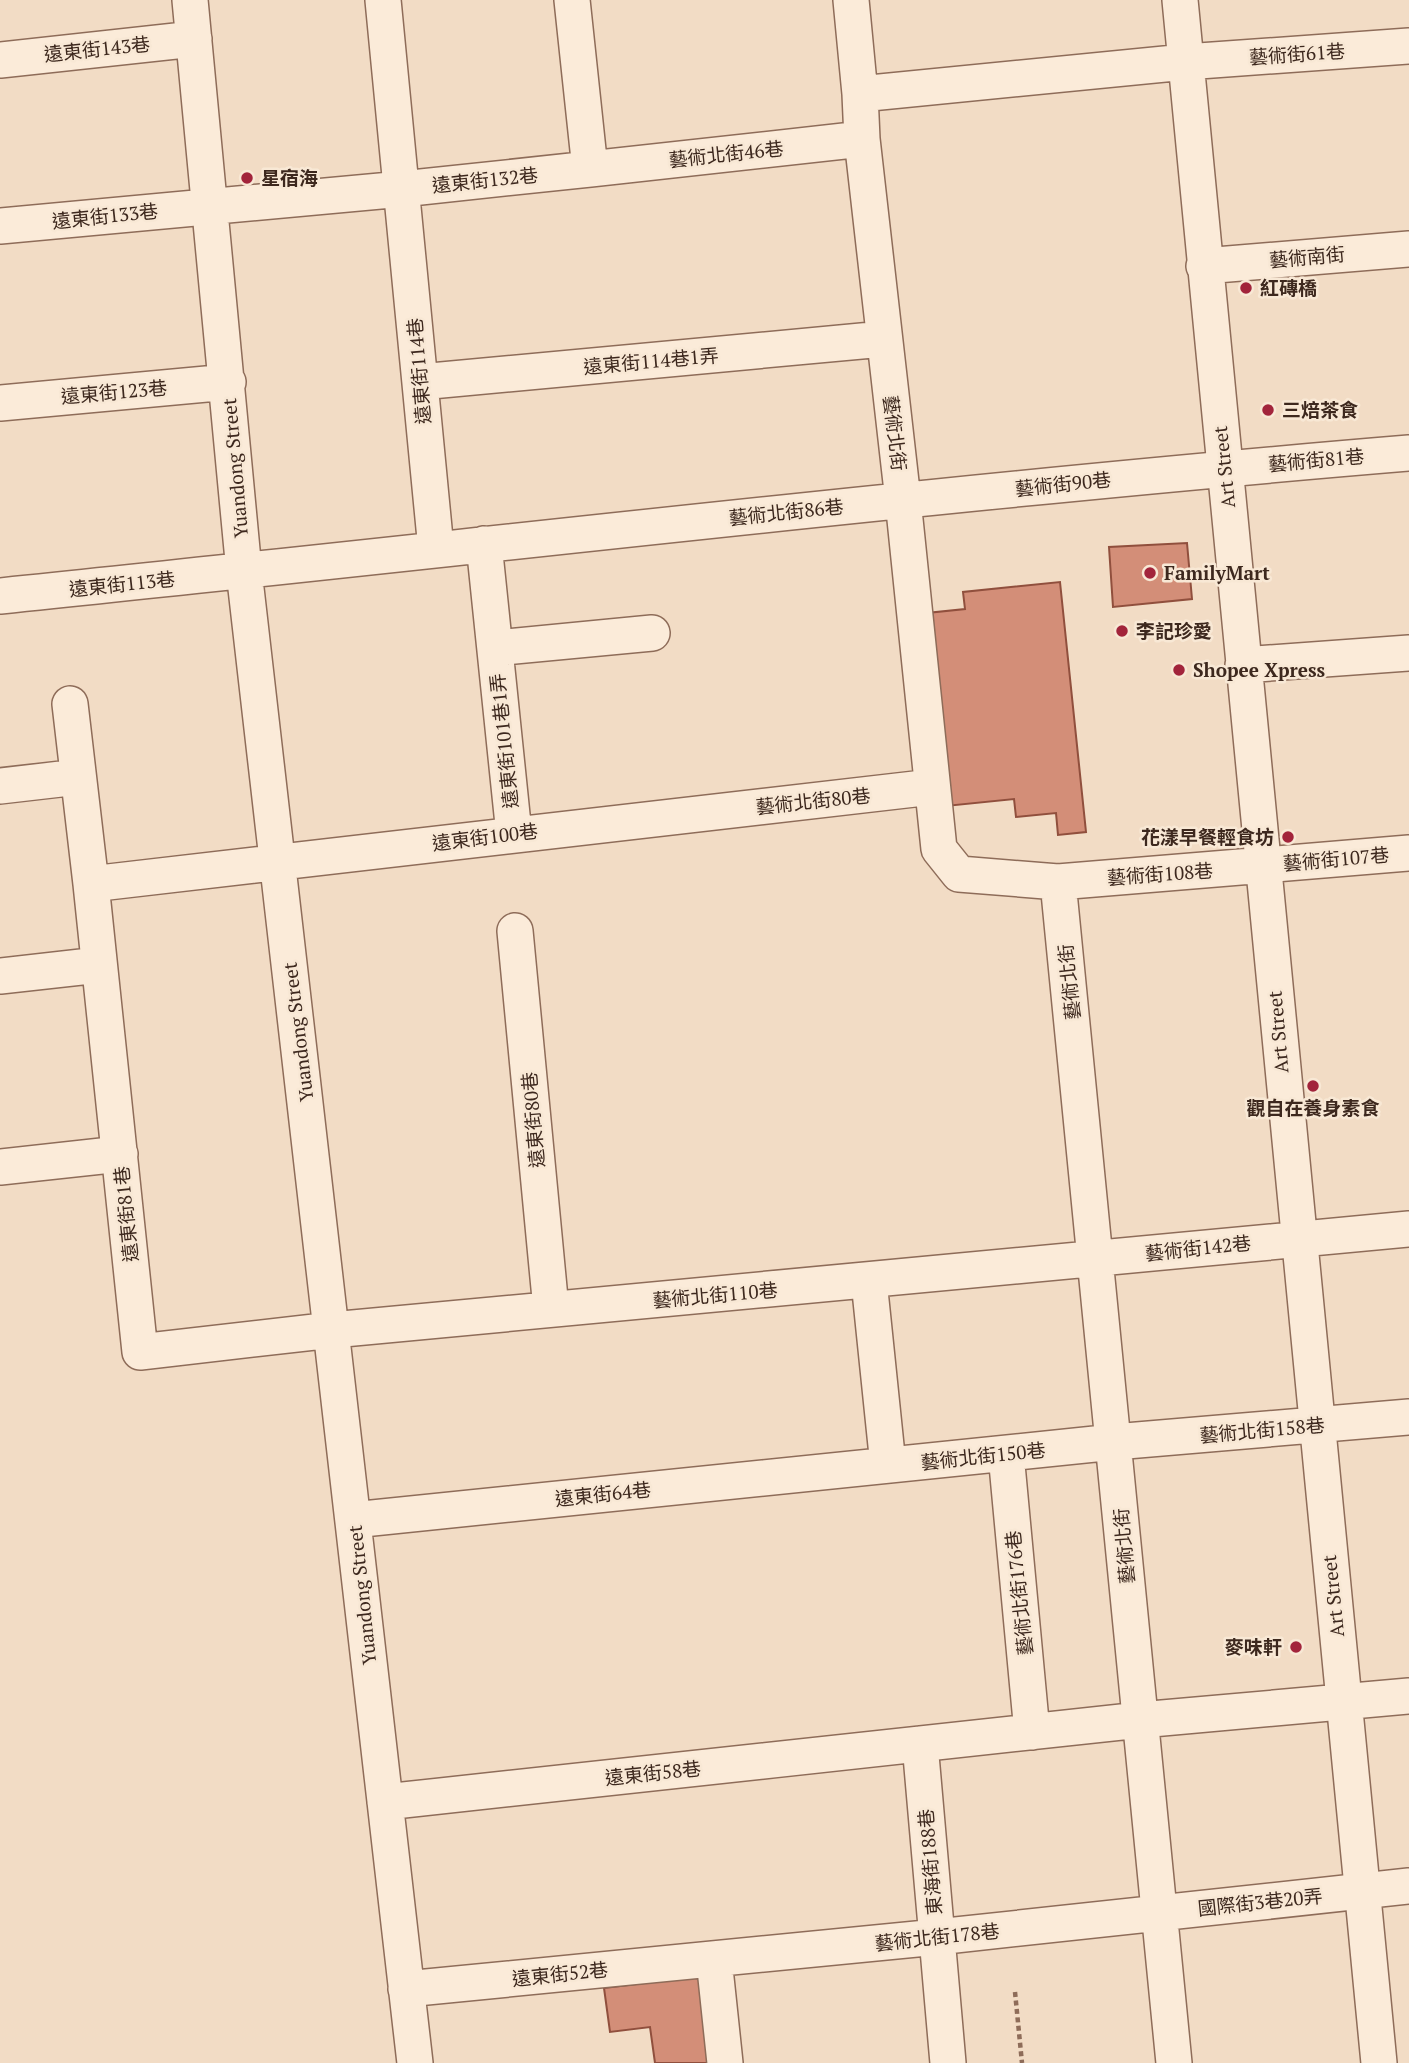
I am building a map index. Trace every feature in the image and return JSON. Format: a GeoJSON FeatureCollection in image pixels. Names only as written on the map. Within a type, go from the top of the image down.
{"type":"FeatureCollection","features":[{"type":"Feature","properties":{"kind":"street","name":"Yuandong Street"},"geometry":{"type":"LineString","coordinates":[[190,0],[244,571],[415,2063]]}},
{"type":"Feature","properties":{"kind":"street","name":"遠東街114巷"},"geometry":{"type":"LineString","coordinates":[[383,0],[436,549]]}},
{"type":"Feature","properties":{"kind":"street"},"geometry":{"type":"LineString","coordinates":[[572,0],[590,169]]}},
{"type":"Feature","properties":{"kind":"street","name":"藝術北街"},"geometry":{"type":"LineString","coordinates":[[851,0],[862,139],[939,849],[958,874],[1058,882],[1098,1258],[1174,2063]]}},
{"type":"Feature","properties":{"kind":"street","name":"Art Street"},"geometry":{"type":"LineString","coordinates":[[1180,0],[1379,2063]]}},
{"type":"Feature","properties":{"kind":"street","name":"遠東街143巷"},"geometry":{"type":"LineString","coordinates":[[0,60],[194,38]]}},
{"type":"Feature","properties":{"kind":"street","name":"藝術街61巷"},"geometry":{"type":"LineString","coordinates":[[860,94],[1185,62],[1409,46]]}},
{"type":"Feature","properties":{"kind":"street","name":"藝術北街46巷"},"geometry":{"type":"LineString","coordinates":[[590,169],[862,139]]}},
{"type":"Feature","properties":{"kind":"street","name":"遠東街132巷"},"geometry":{"type":"LineString","coordinates":[[210,205],[402,189],[590,169]]}},
{"type":"Feature","properties":{"kind":"street","name":"遠東街133巷"},"geometry":{"type":"LineString","coordinates":[[0,226],[210,205]]}},
{"type":"Feature","properties":{"kind":"street","name":"藝術南街"},"geometry":{"type":"LineString","coordinates":[[1204,266],[1409,248]]}},
{"type":"Feature","properties":{"kind":"street","name":"遠東街114巷1弄"},"geometry":{"type":"LineString","coordinates":[[419,382],[883,339]]}},
{"type":"Feature","properties":{"kind":"street","name":"遠東街123巷"},"geometry":{"type":"LineString","coordinates":[[0,403],[228,382]]}},
{"type":"Feature","properties":{"kind":"street","name":"藝術街81巷"},"geometry":{"type":"LineString","coordinates":[[1224,468],[1409,453]]}},
{"type":"Feature","properties":{"kind":"street","name":"藝術街90巷"},"geometry":{"type":"LineString","coordinates":[[903,500],[1224,468]]}},
{"type":"Feature","properties":{"kind":"street","name":"藝術北街86巷"},"geometry":{"type":"LineString","coordinates":[[484,544],[903,500]]}},
{"type":"Feature","properties":{"kind":"street"},"geometry":{"type":"LineString","coordinates":[[244,571],[484,544]]}},
{"type":"Feature","properties":{"kind":"street","name":"遠東街101巷1弄"},"geometry":{"type":"LineString","coordinates":[[484,544],[514,834]]}},
{"type":"Feature","properties":{"kind":"street","name":"遠東街113巷"},"geometry":{"type":"LineString","coordinates":[[0,596],[244,571]]}},
{"type":"Feature","properties":{"kind":"street","name":"遠東街101巷1弄"},"geometry":{"type":"LineString","coordinates":[[495,648],[652,633]]}},
{"type":"Feature","properties":{"kind":"street"},"geometry":{"type":"LineString","coordinates":[[1243,666],[1409,653]]}},
{"type":"Feature","properties":{"kind":"street","name":"遠東街81巷"},"geometry":{"type":"LineString","coordinates":[[70,704],[140,1352],[332,1330]]}},
{"type":"Feature","properties":{"kind":"street"},"geometry":{"type":"LineString","coordinates":[[0,786],[78,777]]}},
{"type":"Feature","properties":{"kind":"street","name":"藝術北街80巷"},"geometry":{"type":"LineString","coordinates":[[693,814],[932,788]]}},
{"type":"Feature","properties":{"kind":"street","name":"遠東街100巷"},"geometry":{"type":"LineString","coordinates":[[278,862],[693,814]]}},
{"type":"Feature","properties":{"kind":"street","name":"藝術街107巷"},"geometry":{"type":"LineString","coordinates":[[1263,866],[1409,853]]}},
{"type":"Feature","properties":{"kind":"street"},"geometry":{"type":"LineString","coordinates":[[91,884],[278,862]]}},
{"type":"Feature","properties":{"kind":"street","name":"藝術街108巷"},"geometry":{"type":"LineString","coordinates":[[1058,882],[1263,866]]}},
{"type":"Feature","properties":{"kind":"street","name":"遠東街80巷"},"geometry":{"type":"LineString","coordinates":[[515,931],[551,1309]]}},
{"type":"Feature","properties":{"kind":"street"},"geometry":{"type":"LineString","coordinates":[[0,976],[99,965]]}},
{"type":"Feature","properties":{"kind":"street"},"geometry":{"type":"LineString","coordinates":[[0,1167],[120,1154]]}},
{"type":"Feature","properties":{"kind":"street","name":"藝術街142巷"},"geometry":{"type":"LineString","coordinates":[[1098,1258],[1409,1229]]}},
{"type":"Feature","properties":{"kind":"street","name":"藝術北街110巷"},"geometry":{"type":"LineString","coordinates":[[332,1330],[1098,1258]]}},
{"type":"Feature","properties":{"kind":"street"},"geometry":{"type":"LineString","coordinates":[[869,1281],[888,1465]]}},
{"type":"Feature","properties":{"kind":"street","name":"藝術北街158巷"},"geometry":{"type":"LineString","coordinates":[[1114,1442],[1409,1417]]}},
{"type":"Feature","properties":{"kind":"street","name":"藝術北街150巷"},"geometry":{"type":"LineString","coordinates":[[852,1469],[1114,1442]]}},
{"type":"Feature","properties":{"kind":"street","name":"藝術北街176巷"},"geometry":{"type":"LineString","coordinates":[[1006,1454],[1032,1732]]}},
{"type":"Feature","properties":{"kind":"street","name":"遠東街64巷"},"geometry":{"type":"LineString","coordinates":[[354,1520],[852,1469]]}},
{"type":"Feature","properties":{"kind":"street"},"geometry":{"type":"LineString","coordinates":[[920,1744],[1140,1720],[1409,1696]]}},
{"type":"Feature","properties":{"kind":"street","name":"遠東街58巷"},"geometry":{"type":"LineString","coordinates":[[385,1802],[920,1744]]}},
{"type":"Feature","properties":{"kind":"street","name":"東海街188巷"},"geometry":{"type":"LineString","coordinates":[[920,1744],[948,2063]]}},
{"type":"Feature","properties":{"kind":"street","name":"國際街3巷20弄"},"geometry":{"type":"LineString","coordinates":[[1159,1913],[1409,1886]]}},
{"type":"Feature","properties":{"kind":"street","name":"藝術北街178巷"},"geometry":{"type":"LineString","coordinates":[[714,1959],[1159,1913]]}},
{"type":"Feature","properties":{"kind":"street"},"geometry":{"type":"LineString","coordinates":[[714,1959],[725,2063]]}},
{"type":"Feature","properties":{"kind":"street","name":"遠東街52巷"},"geometry":{"type":"LineString","coordinates":[[406,1989],[714,1959]]}},
{"type":"Feature","properties":{"kind":"path"},"geometry":{"type":"LineString","coordinates":[[1015,1992],[1022,2063]]}},
{"type":"Feature","properties":{"kind":"building","name":"FamilyMart"},"geometry":{"type":"Polygon","coordinates":[[[1187,543],[1192,599],[1113,607],[1109,547],[1187,543]]]}},
{"type":"Feature","properties":{"kind":"building"},"geometry":{"type":"Polygon","coordinates":[[[1060,582],[1086,832],[1058,835],[1056,813],[1016,817],[1014,799],[946,806],[927,613],[965,609],[963,592],[1060,582]]]}},
{"type":"Feature","properties":{"kind":"building"},"geometry":{"type":"Polygon","coordinates":[[[702,1976],[712,2063],[655,2063],[650,2027],[610,2032],[604,1988],[702,1976]]]}},
{"type":"Feature","properties":{"kind":"place","name":"星宿海"},"geometry":{"type":"Point","coordinates":[247,178]}},
{"type":"Feature","properties":{"kind":"place","name":"紅磚橋"},"geometry":{"type":"Point","coordinates":[1246,288]}},
{"type":"Feature","properties":{"kind":"place","name":"三焙茶食"},"geometry":{"type":"Point","coordinates":[1268,410]}},
{"type":"Feature","properties":{"kind":"place","name":"FamilyMart"},"geometry":{"type":"Point","coordinates":[1150,573]}},
{"type":"Feature","properties":{"kind":"place","name":"李記珍愛"},"geometry":{"type":"Point","coordinates":[1122,631]}},
{"type":"Feature","properties":{"kind":"place","name":"Shopee Xpress"},"geometry":{"type":"Point","coordinates":[1179,670]}},
{"type":"Feature","properties":{"kind":"place","name":"花漾早餐輕食坊"},"geometry":{"type":"Point","coordinates":[1288,837]}},
{"type":"Feature","properties":{"kind":"place","name":"觀自在養身素食"},"geometry":{"type":"Point","coordinates":[1313,1086]}},
{"type":"Feature","properties":{"kind":"place","name":"麥味軒"},"geometry":{"type":"Point","coordinates":[1296,1647]}}]}
